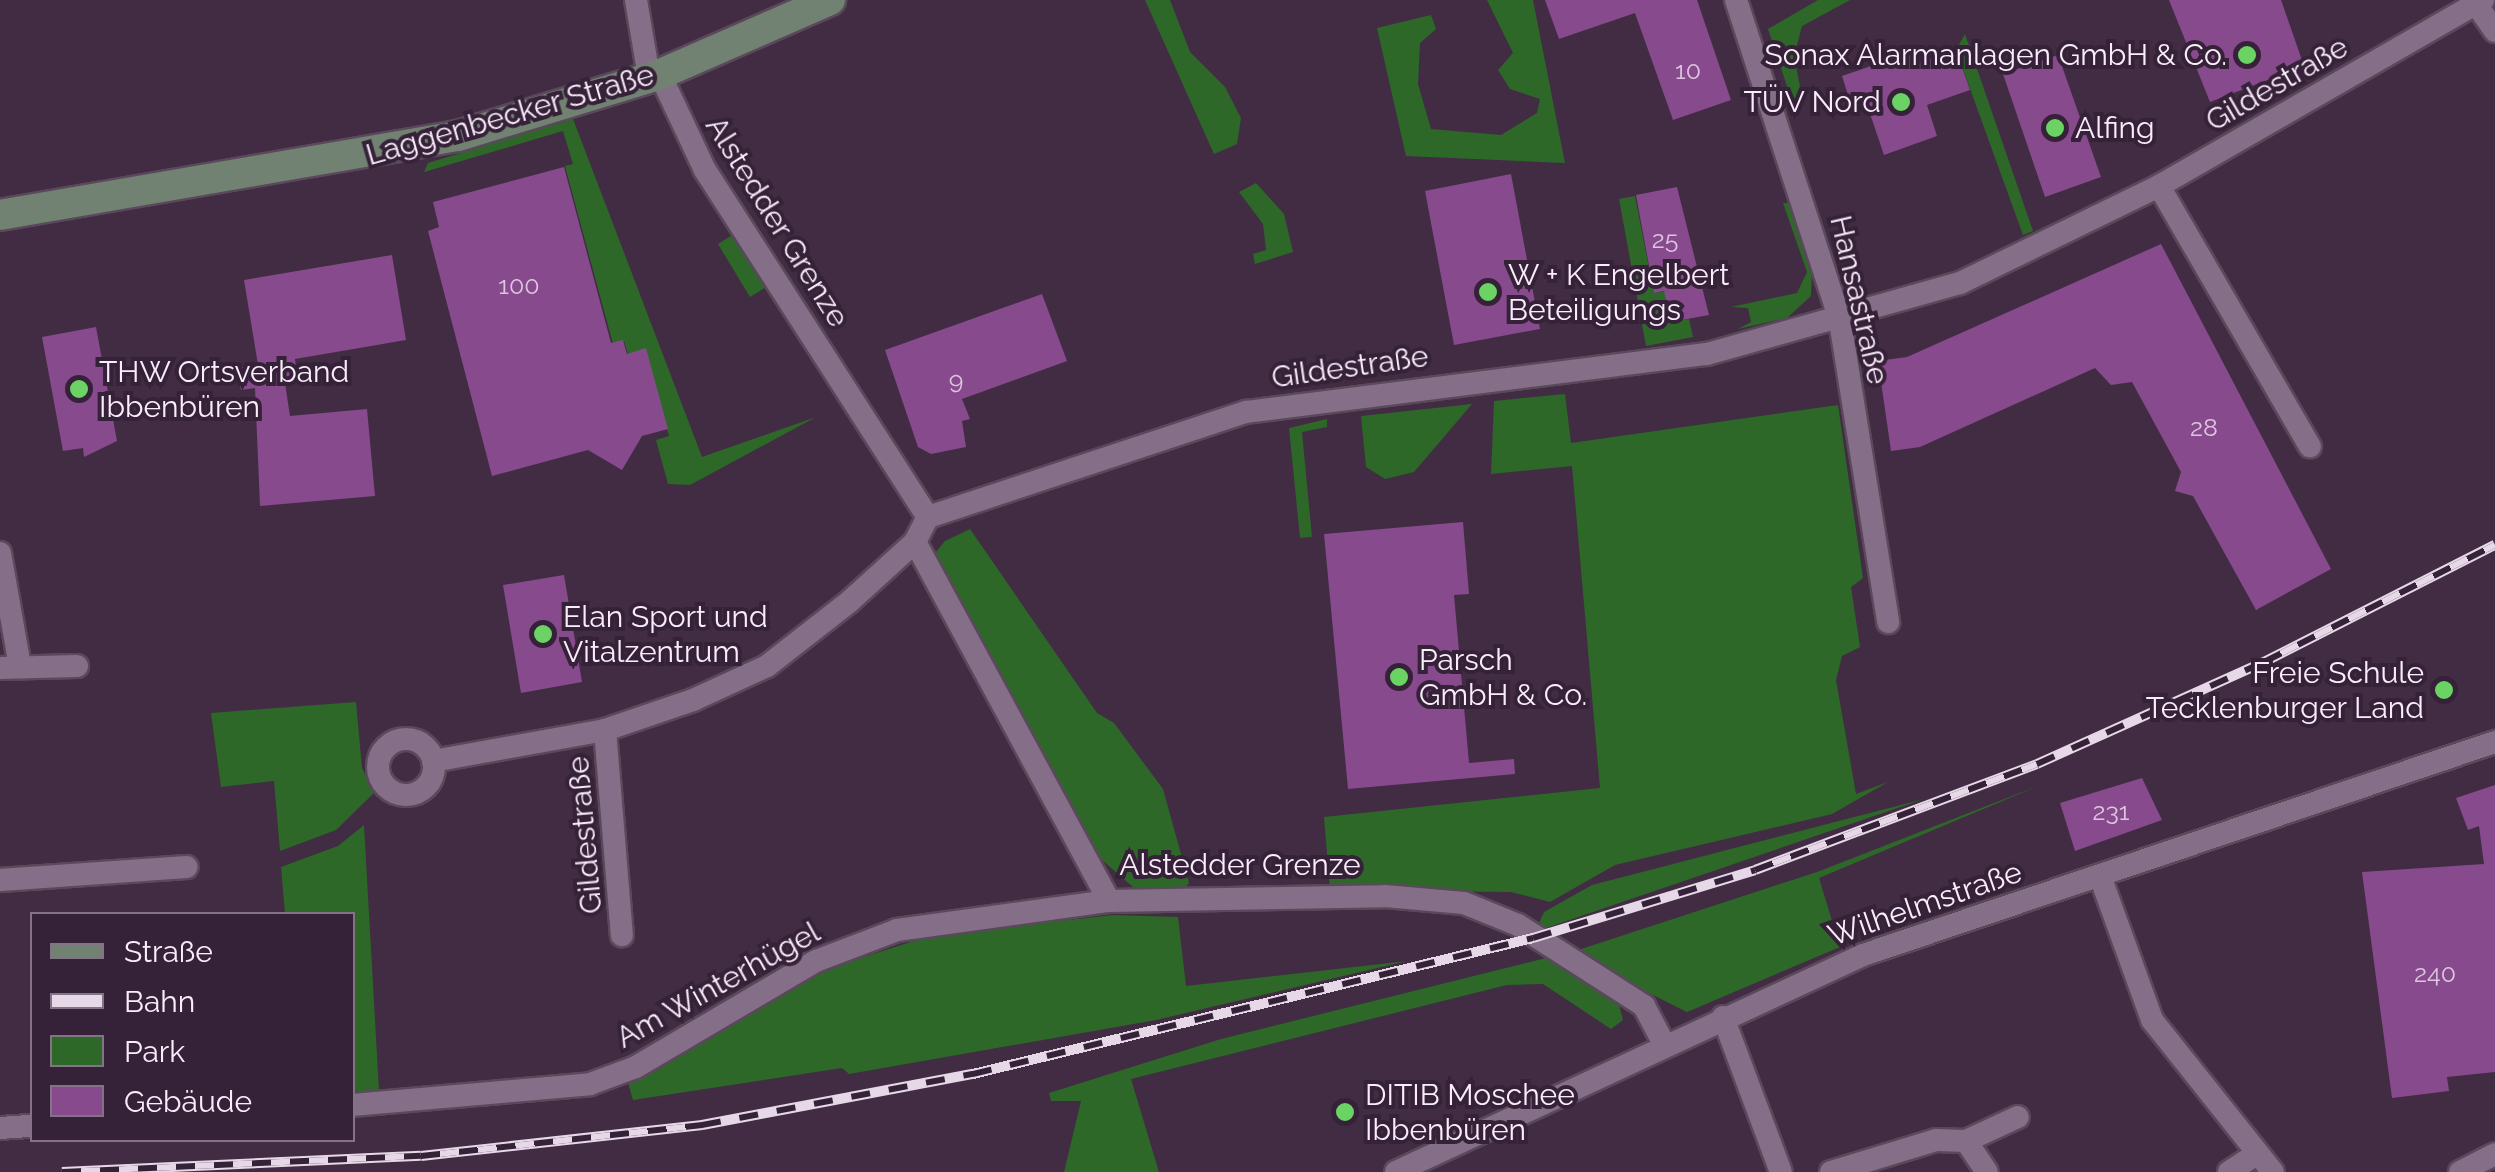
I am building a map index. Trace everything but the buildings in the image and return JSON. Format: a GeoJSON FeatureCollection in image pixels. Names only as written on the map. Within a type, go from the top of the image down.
{"type":"FeatureCollection","features":[{"type":"Feature","properties":{"kind":"street","name":"Alstedder Grenze"},"geometry":{"type":"LineString","coordinates":[[636,0],[656,76],[705,170],[928,516]]}},
{"type":"Feature","properties":{"kind":"street","name":"Laggenbecker Straße"},"geometry":{"type":"LineString","coordinates":[[0,215],[405,149],[656,76],[830,0]]}},
{"type":"Feature","properties":{"kind":"street","name":"Hansastraße"},"geometry":{"type":"LineString","coordinates":[[1736,0],[1840,320],[1888,622]]}},
{"type":"Feature","properties":{"kind":"street","name":"Gildestraße"},"geometry":{"type":"LineString","coordinates":[[433,761],[605,730],[767,666],[915,542],[928,516],[1246,412],[1707,354],[1840,320],[1960,283],[2159,186],[2480,2],[2495,32]]}},
{"type":"Feature","properties":{"kind":"street"},"geometry":{"type":"LineString","coordinates":[[2159,186],[2310,446]]}},
{"type":"Feature","properties":{"kind":"street","name":"Alstedder Grenze"},"geometry":{"type":"LineString","coordinates":[[915,542],[1109,901],[1384,896],[1464,903],[1518,925],[1644,1006],[1664,1044]]}},
{"type":"Feature","properties":{"kind":"street"},"geometry":{"type":"LineString","coordinates":[[0,553],[10,668],[77,666]]}},
{"type":"Feature","properties":{"kind":"street","name":"Gildestraße"},"geometry":{"type":"LineString","coordinates":[[605,730],[622,935]]}},
{"type":"Feature","properties":{"kind":"street","name":"Wilhelmstraße"},"geometry":{"type":"LineString","coordinates":[[1396,1172],[1722,1017],[1924,932],[2495,742]]}},
{"type":"Feature","properties":{"kind":"street"},"geometry":{"type":"LineString","coordinates":[[0,880],[187,867]]}},
{"type":"Feature","properties":{"kind":"street"},"geometry":{"type":"LineString","coordinates":[[2100,876],[2152,1020],[2273,1172]]}},
{"type":"Feature","properties":{"kind":"street","name":"Am Winterhügel"},"geometry":{"type":"LineString","coordinates":[[355,1105],[590,1084],[636,1067],[816,961],[898,930],[1109,901]]}},
{"type":"Feature","properties":{"kind":"street"},"geometry":{"type":"LineString","coordinates":[[1722,1017],[1782,1172]]}},
{"type":"Feature","properties":{"kind":"street"},"geometry":{"type":"LineString","coordinates":[[1831,1172],[1936,1140],[1966,1141],[2018,1117]]}},
{"type":"Feature","properties":{"kind":"street"},"geometry":{"type":"LineString","coordinates":[[0,1128],[30,1126]]}},
{"type":"Feature","properties":{"kind":"street"},"geometry":{"type":"LineString","coordinates":[[1966,1141],[1987,1172]]}},
{"type":"Feature","properties":{"kind":"street"},"geometry":{"type":"LineString","coordinates":[[2229,1172],[2257,1154]]}},
{"type":"Feature","properties":{"kind":"street"},"geometry":{"type":"LineString","coordinates":[[2460,1172],[2495,1154]]}},
{"type":"Feature","properties":{"kind":"green space"},"geometry":{"type":"Polygon","coordinates":[[[1145,0],[1170,0],[1190,52],[1225,87],[1241,118],[1237,144],[1214,154],[1145,0]]]}},
{"type":"Feature","properties":{"kind":"green space"},"geometry":{"type":"Polygon","coordinates":[[[1487,0],[1533,0],[1565,163],[1406,156],[1377,28],[1431,15],[1436,29],[1420,43],[1418,84],[1431,129],[1501,135],[1537,113],[1540,99],[1510,89],[1498,70],[1513,53],[1487,0]]]}},
{"type":"Feature","properties":{"kind":"green space"},"geometry":{"type":"Polygon","coordinates":[[[1818,0],[1850,0],[1802,26],[1794,56],[1802,97],[1792,101],[1768,29],[1818,0]]]}},
{"type":"Feature","properties":{"kind":"green space"},"geometry":{"type":"Polygon","coordinates":[[[1965,34],[2033,231],[2023,235],[1956,50],[1965,34]]]}},
{"type":"Feature","properties":{"kind":"green space"},"geometry":{"type":"Polygon","coordinates":[[[573,119],[702,457],[816,417],[690,485],[668,484],[656,440],[669,436],[646,350],[628,354],[624,341],[613,344],[565,166],[573,164],[563,131],[424,172],[428,163],[573,119]]]}},
{"type":"Feature","properties":{"kind":"green space"},"geometry":{"type":"Polygon","coordinates":[[[1256,183],[1284,214],[1293,252],[1255,264],[1253,254],[1266,250],[1263,224],[1239,192],[1256,183]]]}},
{"type":"Feature","properties":{"kind":"green space"},"geometry":{"type":"Polygon","coordinates":[[[1635,196],[1654,293],[1667,291],[1673,322],[1689,319],[1693,337],[1646,346],[1619,199],[1635,196]]]}},
{"type":"Feature","properties":{"kind":"green space"},"geometry":{"type":"Polygon","coordinates":[[[1783,203],[1789,203],[1812,269],[1811,296],[1787,318],[1738,329],[1751,322],[1748,308],[1731,307],[1797,293],[1807,272],[1783,203]]]}},
{"type":"Feature","properties":{"kind":"green space"},"geometry":{"type":"Polygon","coordinates":[[[731,236],[766,287],[750,297],[718,244],[731,236]]]}},
{"type":"Feature","properties":{"kind":"green space"},"geometry":{"type":"Polygon","coordinates":[[[1565,394],[1571,443],[1838,405],[1863,578],[1851,587],[1860,647],[1842,656],[1836,680],[1856,794],[1888,782],[1832,814],[1615,865],[1550,902],[1511,892],[1330,890],[1324,817],[1600,788],[1572,466],[1491,474],[1494,401],[1565,394]]]}},
{"type":"Feature","properties":{"kind":"green space"},"geometry":{"type":"Polygon","coordinates":[[[1472,404],[1414,472],[1385,479],[1366,467],[1361,416],[1472,404]]]}},
{"type":"Feature","properties":{"kind":"green space"},"geometry":{"type":"Polygon","coordinates":[[[1327,419],[1327,427],[1302,432],[1312,537],[1300,538],[1289,428],[1327,419]]]}},
{"type":"Feature","properties":{"kind":"green space"},"geometry":{"type":"Polygon","coordinates":[[[970,529],[1097,713],[1114,723],[1163,789],[1189,883],[1181,893],[1133,887],[1094,853],[939,568],[936,552],[945,541],[970,529]]]}},
{"type":"Feature","properties":{"kind":"green space"},"geometry":{"type":"Polygon","coordinates":[[[356,702],[362,768],[374,793],[336,830],[280,851],[274,781],[221,787],[211,713],[356,702]]]}},
{"type":"Feature","properties":{"kind":"green space"},"geometry":{"type":"Polygon","coordinates":[[[2038,786],[1819,878],[1840,947],[1687,1012],[1569,953],[1817,872],[2038,786]]]}},
{"type":"Feature","properties":{"kind":"green space"},"geometry":{"type":"Polygon","coordinates":[[[1924,799],[1546,928],[1539,923],[1544,912],[1592,885],[1924,799]]]}},
{"type":"Feature","properties":{"kind":"green space"},"geometry":{"type":"Polygon","coordinates":[[[364,825],[379,1091],[355,1092],[355,912],[285,912],[281,867],[338,846],[364,825]]]}},
{"type":"Feature","properties":{"kind":"green space"},"geometry":{"type":"Polygon","coordinates":[[[1113,915],[1178,917],[1186,986],[1407,961],[1156,1020],[849,1074],[842,1068],[633,1100],[627,1079],[793,980],[932,935],[1113,915]]]}},
{"type":"Feature","properties":{"kind":"green space"},"geometry":{"type":"Polygon","coordinates":[[[1546,958],[1618,1001],[1623,1020],[1611,1029],[1543,984],[1507,985],[1131,1079],[1159,1172],[1064,1172],[1081,1101],[1051,1101],[1049,1093],[1221,1039],[1546,958]]]}},
{"type":"Feature","properties":{"kind":"railway"},"geometry":{"type":"LineString","coordinates":[[62,1172],[421,1156],[702,1125],[973,1074],[1533,938],[1755,870],[2037,764],[2264,662],[2495,545]]}},
{"type":"Feature","properties":{"kind":"place","name":"Sonax Alarmanlagen GmbH & Co."},"geometry":{"type":"Point","coordinates":[2247,55]}},
{"type":"Feature","properties":{"kind":"place","name":"TÜV Nord"},"geometry":{"type":"Point","coordinates":[1901,102]}},
{"type":"Feature","properties":{"kind":"place","name":"Alfing"},"geometry":{"type":"Point","coordinates":[2055,128]}},
{"type":"Feature","properties":{"kind":"place","name":"W + K Engelbert Beteiligungs"},"geometry":{"type":"Point","coordinates":[1488,292]}},
{"type":"Feature","properties":{"kind":"place","name":"THW Ortsverband Ibbenbüren"},"geometry":{"type":"Point","coordinates":[79,389]}},
{"type":"Feature","properties":{"kind":"place","name":"Elan Sport und Vitalzentrum"},"geometry":{"type":"Point","coordinates":[543,634]}},
{"type":"Feature","properties":{"kind":"place","name":"Parsch GmbH & Co."},"geometry":{"type":"Point","coordinates":[1399,677]}},
{"type":"Feature","properties":{"kind":"place","name":"Freie Schule Tecklenburger Land"},"geometry":{"type":"Point","coordinates":[2444,690]}},
{"type":"Feature","properties":{"kind":"place","name":"DITIB Moschee Ibbenbüren"},"geometry":{"type":"Point","coordinates":[1345,1112]}}]}
